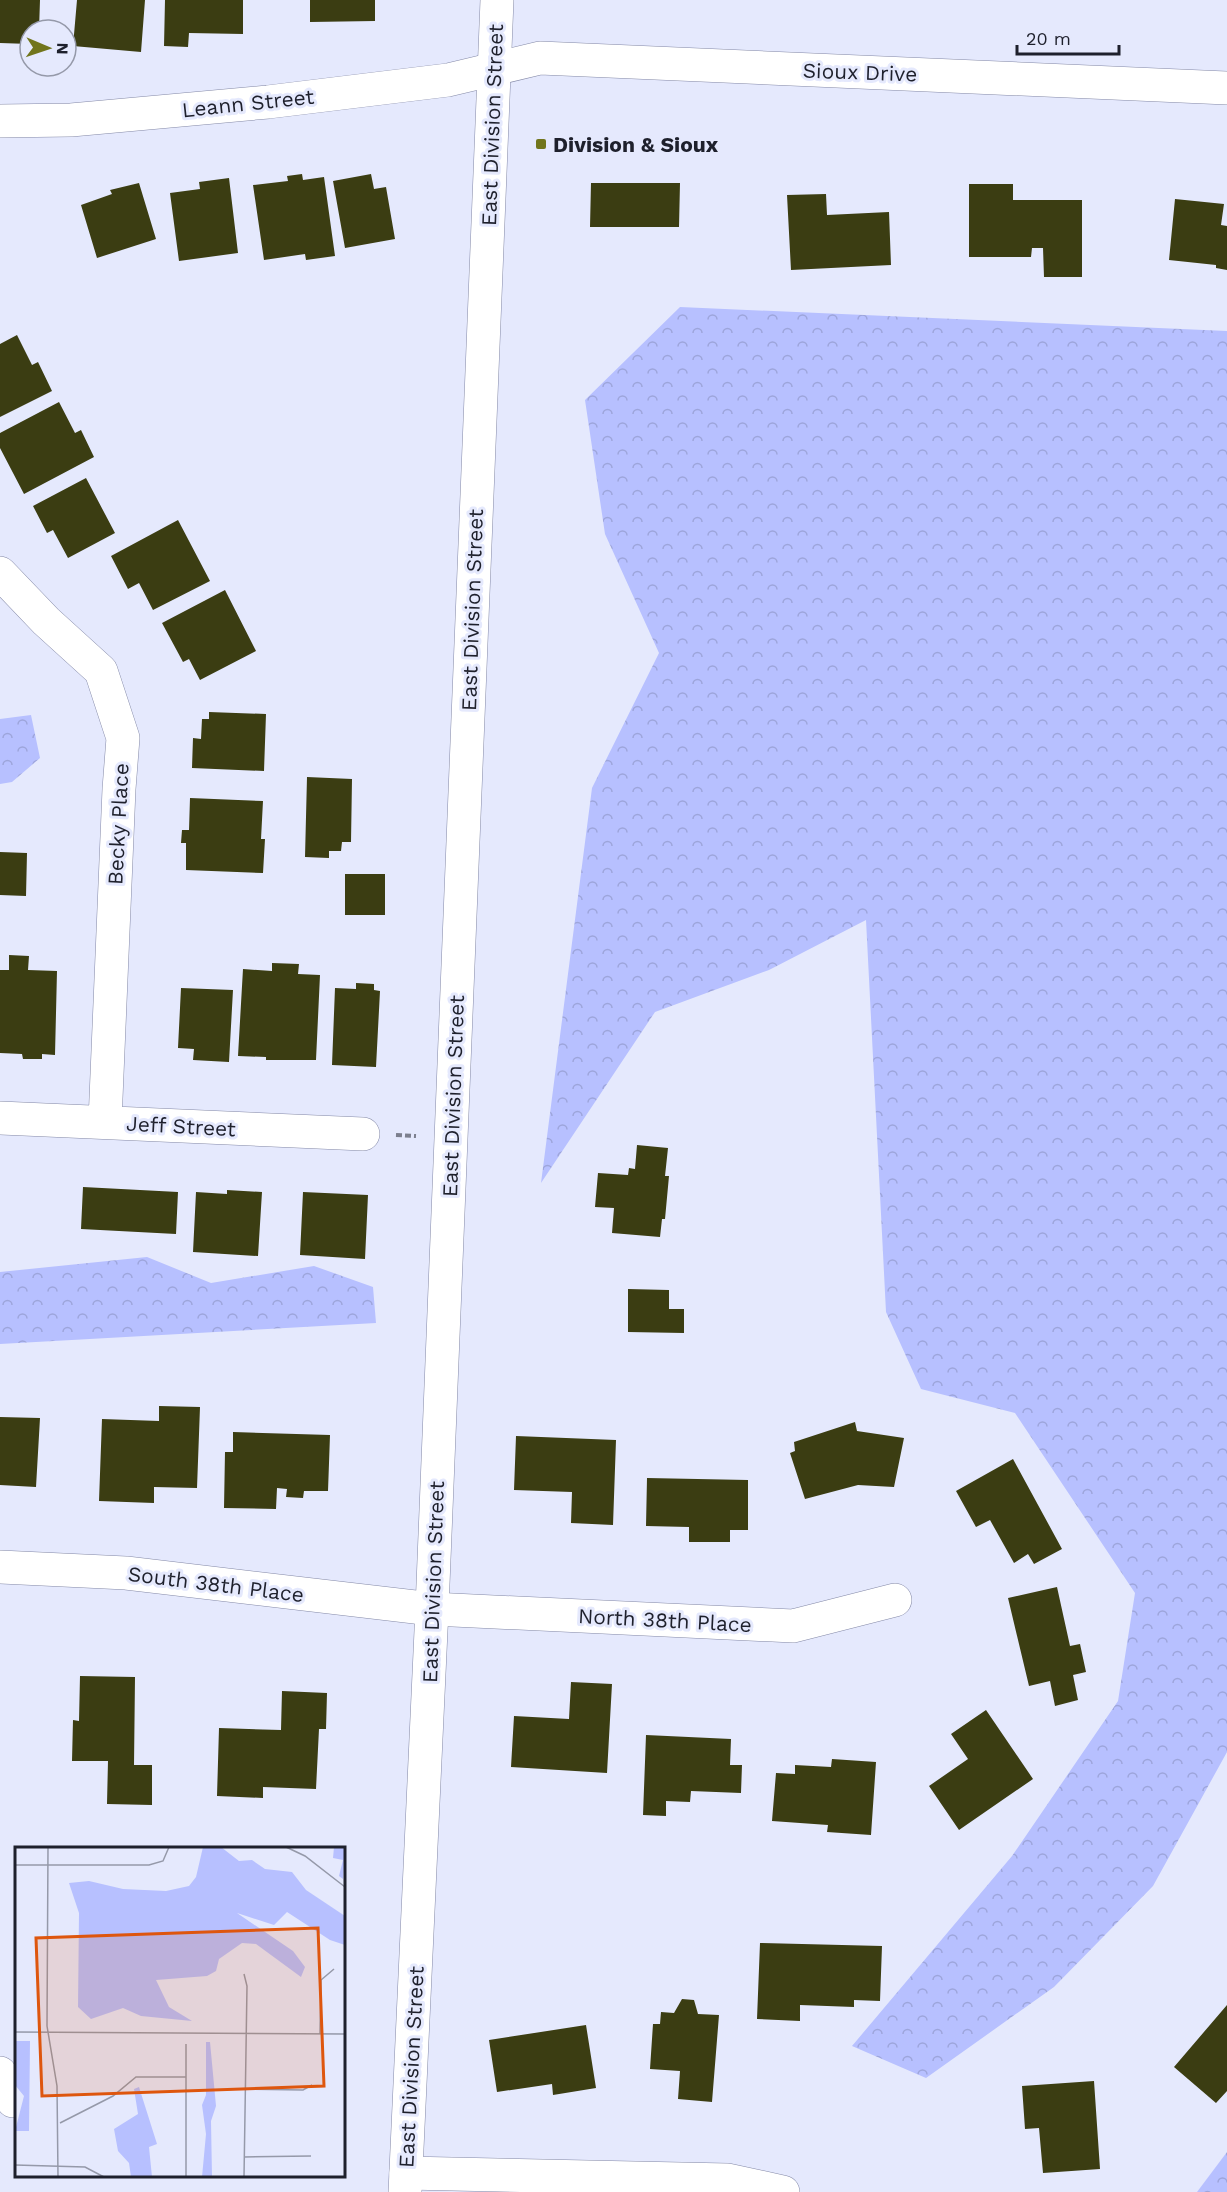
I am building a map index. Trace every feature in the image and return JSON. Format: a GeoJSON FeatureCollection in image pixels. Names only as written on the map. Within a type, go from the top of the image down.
{"type":"FeatureCollection","features":[{"type":"Feature","properties":{"kind":"street","name":"East Division Street"},"geometry":{"type":"LineString","coordinates":[[406,2183],[432,1610],[497,0]]}},
{"type":"Feature","properties":{"kind":"street","name":"Sioux Drive"},"geometry":{"type":"LineString","coordinates":[[494,69],[540,58],[1227,88]]}},
{"type":"Feature","properties":{"kind":"street","name":"Leann Street"},"geometry":{"type":"LineString","coordinates":[[0,121],[71,120],[268,102],[448,80],[494,69]]}},
{"type":"Feature","properties":{"kind":"street","name":"Becky Place"},"geometry":{"type":"LineString","coordinates":[[0,573],[46,621],[101,671],[123,738],[105,1122]]}},
{"type":"Feature","properties":{"kind":"street","name":"Jeff Street"},"geometry":{"type":"LineString","coordinates":[[0,1118],[363,1134]]}},
{"type":"Feature","properties":{"kind":"street","name":"South 38th Place"},"geometry":{"type":"LineString","coordinates":[[0,1567],[126,1573],[432,1610]]}},
{"type":"Feature","properties":{"kind":"street","name":"North 38th Place"},"geometry":{"type":"LineString","coordinates":[[432,1610],[794,1626],[895,1600]]}},
{"type":"Feature","properties":{"kind":"street"},"geometry":{"type":"LineString","coordinates":[[406,2183],[728,2180],[783,2192]]}},
{"type":"Feature","properties":{"kind":"green space"},"geometry":{"type":"Polygon","coordinates":[[[680,307],[1227,331],[1227,1752],[1153,1886],[1054,1987],[926,2078],[852,2046],[1012,1856],[1118,1701],[1135,1593],[1015,1413],[921,1389],[886,1312],[866,920],[769,970],[655,1012],[541,1183],[592,788],[659,653],[605,534],[585,400],[680,307]]]}},
{"type":"Feature","properties":{"kind":"green space"},"geometry":{"type":"Polygon","coordinates":[[[31,715],[40,758],[12,782],[0,784],[0,719],[31,715]]]}},
{"type":"Feature","properties":{"kind":"green space"},"geometry":{"type":"Polygon","coordinates":[[[147,1257],[211,1283],[314,1266],[373,1287],[376,1323],[0,1344],[0,1272],[147,1257]]]}},
{"type":"Feature","properties":{"kind":"green space"},"geometry":{"type":"Polygon","coordinates":[[[1227,2152],[1227,2192],[1197,2192],[1227,2152]]]}},
{"type":"Feature","properties":{"kind":"building"},"geometry":{"type":"Polygon","coordinates":[[[0,0],[40,0],[39,18],[18,18],[18,44],[0,43],[0,0]]]}},
{"type":"Feature","properties":{"kind":"building"},"geometry":{"type":"Polygon","coordinates":[[[77,0],[145,0],[141,52],[78,46],[78,18],[75,18],[77,0]]]}},
{"type":"Feature","properties":{"kind":"building"},"geometry":{"type":"Polygon","coordinates":[[[165,0],[243,0],[243,34],[189,33],[188,47],[164,46],[165,0]]]}},
{"type":"Feature","properties":{"kind":"building"},"geometry":{"type":"Polygon","coordinates":[[[310,0],[375,0],[375,21],[310,22],[310,0]]]}},
{"type":"Feature","properties":{"kind":"building"},"geometry":{"type":"Polygon","coordinates":[[[302,174],[303,180],[324,177],[335,256],[306,260],[305,254],[264,260],[253,185],[288,181],[287,176],[302,174]]]}},
{"type":"Feature","properties":{"kind":"building"},"geometry":{"type":"Polygon","coordinates":[[[371,174],[374,189],[386,187],[395,239],[345,248],[333,181],[371,174]]]}},
{"type":"Feature","properties":{"kind":"building"},"geometry":{"type":"Polygon","coordinates":[[[229,178],[238,253],[179,261],[170,193],[200,189],[199,182],[229,178]]]}},
{"type":"Feature","properties":{"kind":"building"},"geometry":{"type":"Polygon","coordinates":[[[139,183],[156,239],[97,258],[81,205],[112,194],[110,190],[139,183]]]}},
{"type":"Feature","properties":{"kind":"building"},"geometry":{"type":"Polygon","coordinates":[[[591,183],[680,183],[679,227],[590,227],[591,183]]]}},
{"type":"Feature","properties":{"kind":"building"},"geometry":{"type":"Polygon","coordinates":[[[969,184],[1013,184],[1013,200],[1082,200],[1082,277],[1044,277],[1043,248],[1032,248],[1031,257],[969,257],[969,184]]]}},
{"type":"Feature","properties":{"kind":"building"},"geometry":{"type":"Polygon","coordinates":[[[826,194],[827,215],[889,212],[891,265],[791,270],[787,195],[826,194]]]}},
{"type":"Feature","properties":{"kind":"building"},"geometry":{"type":"Polygon","coordinates":[[[1175,199],[1224,204],[1221,225],[1227,226],[1227,270],[1216,268],[1216,265],[1169,260],[1175,199]]]}},
{"type":"Feature","properties":{"kind":"building"},"geometry":{"type":"Polygon","coordinates":[[[17,335],[32,365],[38,362],[52,391],[0,417],[0,344],[17,335]]]}},
{"type":"Feature","properties":{"kind":"building"},"geometry":{"type":"Polygon","coordinates":[[[59,402],[75,433],[81,430],[94,457],[24,494],[0,448],[0,433],[59,402]]]}},
{"type":"Feature","properties":{"kind":"building"},"geometry":{"type":"Polygon","coordinates":[[[86,478],[115,533],[68,558],[53,530],[47,533],[33,506],[86,478]]]}},
{"type":"Feature","properties":{"kind":"building"},"geometry":{"type":"Polygon","coordinates":[[[178,520],[210,581],[153,610],[139,583],[128,589],[111,556],[178,520]]]}},
{"type":"Feature","properties":{"kind":"building"},"geometry":{"type":"Polygon","coordinates":[[[225,590],[256,651],[200,680],[189,659],[183,662],[162,623],[225,590]]]}},
{"type":"Feature","properties":{"kind":"building"},"geometry":{"type":"Polygon","coordinates":[[[209,712],[266,714],[264,771],[192,768],[193,738],[201,739],[202,719],[209,719],[209,712]]]}},
{"type":"Feature","properties":{"kind":"building"},"geometry":{"type":"Polygon","coordinates":[[[307,777],[352,779],[351,842],[342,842],[341,851],[329,851],[329,858],[305,857],[307,777]]]}},
{"type":"Feature","properties":{"kind":"building"},"geometry":{"type":"Polygon","coordinates":[[[190,798],[263,801],[261,839],[265,839],[263,873],[186,870],[186,843],[181,843],[182,830],[189,830],[190,798]]]}},
{"type":"Feature","properties":{"kind":"building"},"geometry":{"type":"Polygon","coordinates":[[[0,852],[27,853],[26,896],[0,895],[0,852]]]}},
{"type":"Feature","properties":{"kind":"building"},"geometry":{"type":"Polygon","coordinates":[[[345,874],[385,874],[385,915],[345,915],[345,874]]]}},
{"type":"Feature","properties":{"kind":"building"},"geometry":{"type":"Polygon","coordinates":[[[9,955],[29,956],[28,970],[57,971],[55,1055],[42,1054],[42,1059],[23,1059],[22,1054],[0,1053],[0,970],[9,970],[9,955]]]}},
{"type":"Feature","properties":{"kind":"building"},"geometry":{"type":"Polygon","coordinates":[[[272,963],[299,964],[298,974],[320,975],[316,1060],[266,1060],[266,1057],[238,1056],[243,969],[272,971],[272,963]]]}},
{"type":"Feature","properties":{"kind":"building"},"geometry":{"type":"Polygon","coordinates":[[[356,983],[374,984],[374,990],[380,991],[376,1067],[332,1065],[335,988],[356,989],[356,983]]]}},
{"type":"Feature","properties":{"kind":"building"},"geometry":{"type":"Polygon","coordinates":[[[181,988],[233,990],[229,1062],[193,1060],[194,1049],[178,1048],[181,988]]]}},
{"type":"Feature","properties":{"kind":"building"},"geometry":{"type":"Polygon","coordinates":[[[637,1145],[668,1148],[665,1176],[669,1176],[665,1219],[662,1219],[660,1237],[612,1233],[614,1208],[595,1207],[598,1173],[628,1175],[629,1168],[635,1169],[637,1145]]]}},
{"type":"Feature","properties":{"kind":"building"},"geometry":{"type":"Polygon","coordinates":[[[83,1187],[178,1192],[176,1234],[81,1229],[83,1187]]]}},
{"type":"Feature","properties":{"kind":"building"},"geometry":{"type":"Polygon","coordinates":[[[227,1190],[262,1192],[258,1256],[193,1252],[196,1192],[227,1194],[227,1190]]]}},
{"type":"Feature","properties":{"kind":"building"},"geometry":{"type":"Polygon","coordinates":[[[303,1192],[368,1195],[365,1259],[300,1255],[303,1192]]]}},
{"type":"Feature","properties":{"kind":"building"},"geometry":{"type":"Polygon","coordinates":[[[628,1289],[669,1290],[669,1309],[684,1309],[684,1333],[628,1332],[628,1289]]]}},
{"type":"Feature","properties":{"kind":"building"},"geometry":{"type":"Polygon","coordinates":[[[159,1406],[200,1407],[197,1488],[154,1487],[154,1503],[99,1501],[102,1419],[159,1421],[159,1406]]]}},
{"type":"Feature","properties":{"kind":"building"},"geometry":{"type":"Polygon","coordinates":[[[0,1417],[40,1418],[36,1487],[0,1485],[0,1417]]]}},
{"type":"Feature","properties":{"kind":"building"},"geometry":{"type":"Polygon","coordinates":[[[855,1422],[857,1431],[904,1438],[894,1487],[858,1485],[805,1499],[790,1453],[795,1451],[794,1442],[855,1422]]]}},
{"type":"Feature","properties":{"kind":"building"},"geometry":{"type":"Polygon","coordinates":[[[233,1432],[330,1435],[328,1491],[304,1491],[303,1498],[286,1497],[287,1489],[277,1488],[276,1509],[224,1508],[225,1452],[233,1452],[233,1432]]]}},
{"type":"Feature","properties":{"kind":"building"},"geometry":{"type":"Polygon","coordinates":[[[516,1436],[616,1440],[613,1525],[571,1523],[572,1492],[514,1490],[516,1436]]]}},
{"type":"Feature","properties":{"kind":"building"},"geometry":{"type":"Polygon","coordinates":[[[1013,1459],[1062,1549],[1034,1564],[1028,1554],[1014,1563],[990,1520],[976,1527],[956,1491],[1013,1459]]]}},
{"type":"Feature","properties":{"kind":"building"},"geometry":{"type":"Polygon","coordinates":[[[647,1478],[748,1480],[748,1530],[730,1530],[730,1542],[689,1542],[689,1527],[646,1526],[647,1478]]]}},
{"type":"Feature","properties":{"kind":"building"},"geometry":{"type":"Polygon","coordinates":[[[1057,1587],[1070,1646],[1080,1644],[1086,1672],[1073,1675],[1078,1700],[1055,1706],[1050,1681],[1029,1686],[1008,1598],[1057,1587]]]}},
{"type":"Feature","properties":{"kind":"building"},"geometry":{"type":"Polygon","coordinates":[[[80,1676],[135,1677],[134,1765],[152,1765],[152,1805],[107,1804],[108,1761],[72,1761],[73,1720],[79,1721],[80,1676]]]}},
{"type":"Feature","properties":{"kind":"building"},"geometry":{"type":"Polygon","coordinates":[[[571,1682],[612,1684],[607,1773],[511,1767],[514,1716],[569,1719],[571,1682]]]}},
{"type":"Feature","properties":{"kind":"building"},"geometry":{"type":"Polygon","coordinates":[[[282,1691],[327,1693],[326,1729],[319,1729],[316,1789],[263,1787],[263,1798],[217,1796],[219,1728],[281,1730],[282,1691]]]}},
{"type":"Feature","properties":{"kind":"building"},"geometry":{"type":"Polygon","coordinates":[[[986,1710],[1033,1779],[959,1830],[929,1786],[968,1759],[951,1734],[986,1710]]]}},
{"type":"Feature","properties":{"kind":"building"},"geometry":{"type":"Polygon","coordinates":[[[646,1735],[731,1739],[730,1765],[742,1765],[741,1793],[691,1791],[690,1802],[666,1801],[666,1816],[643,1815],[646,1735]]]}},
{"type":"Feature","properties":{"kind":"building"},"geometry":{"type":"Polygon","coordinates":[[[832,1759],[876,1762],[871,1835],[827,1832],[828,1825],[772,1821],[776,1773],[795,1774],[795,1765],[831,1767],[832,1759]]]}},
{"type":"Feature","properties":{"kind":"building"},"geometry":{"type":"Polygon","coordinates":[[[760,1943],[882,1946],[880,2001],[854,2000],[854,2007],[800,2005],[800,2021],[757,2019],[760,1943]]]}},
{"type":"Feature","properties":{"kind":"building"},"geometry":{"type":"Polygon","coordinates":[[[682,1999],[694,2000],[698,2014],[719,2015],[712,2102],[678,2099],[680,2071],[650,2069],[653,2024],[660,2024],[661,2012],[674,2013],[682,1999]]]}},
{"type":"Feature","properties":{"kind":"building"},"geometry":{"type":"Polygon","coordinates":[[[1227,2005],[1227,2091],[1216,2103],[1174,2067],[1227,2005]]]}},
{"type":"Feature","properties":{"kind":"building"},"geometry":{"type":"Polygon","coordinates":[[[586,2025],[596,2088],[553,2095],[552,2084],[497,2092],[489,2040],[586,2025]]]}},
{"type":"Feature","properties":{"kind":"building"},"geometry":{"type":"Polygon","coordinates":[[[1094,2081],[1100,2169],[1043,2173],[1039,2128],[1025,2129],[1022,2086],[1094,2081]]]}},
{"type":"Feature","properties":{"kind":"place","name":"Division & Sioux"},"geometry":{"type":"Point","coordinates":[541,144]}}]}
